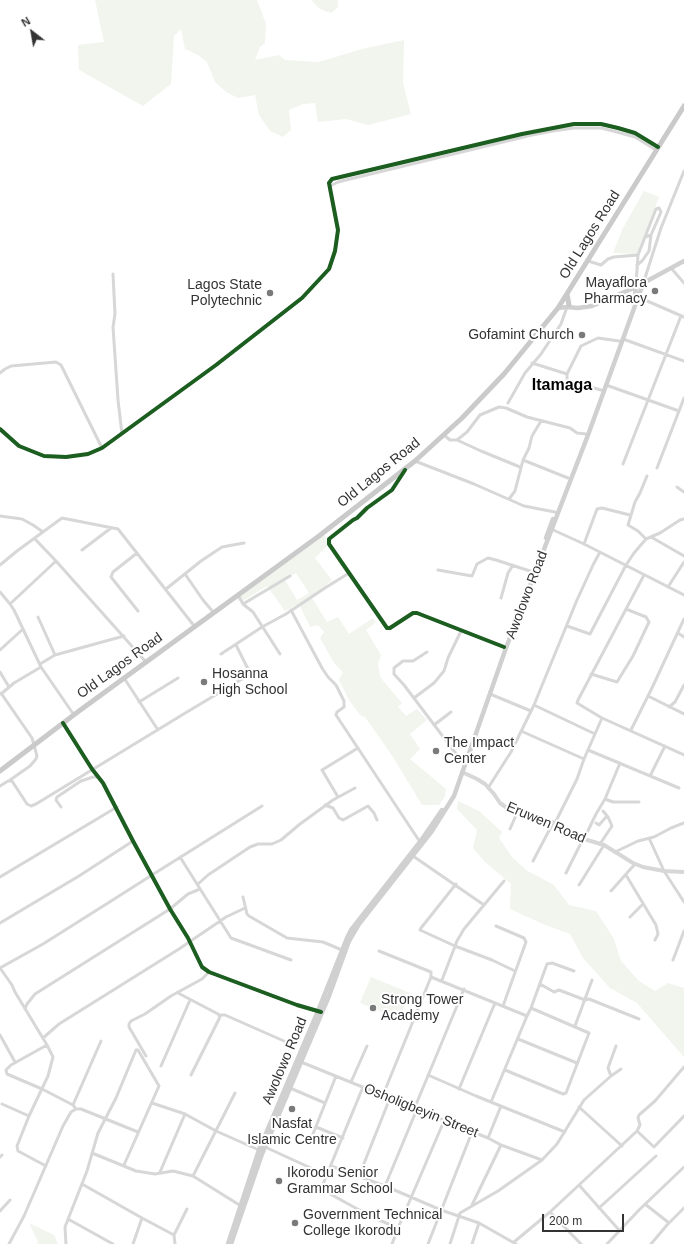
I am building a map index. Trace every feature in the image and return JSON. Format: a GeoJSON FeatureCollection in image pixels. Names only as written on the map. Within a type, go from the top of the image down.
{"type":"FeatureCollection","features":[{"type":"Feature","properties":{"kind":"main road","name":"Old Lagos Road"},"geometry":{"type":"LineString","coordinates":[[0,771],[74,714],[319,536],[405,470],[444,435],[492,388],[519,358],[558,308],[684,106]]}},
{"type":"Feature","properties":{"kind":"main road"},"geometry":{"type":"LineString","coordinates":[[558,308],[579,306],[612,296],[636,286],[684,259]]}},
{"type":"Feature","properties":{"kind":"main road"},"geometry":{"type":"LineString","coordinates":[[643,282],[671,268],[684,259]]}},
{"type":"Feature","properties":{"kind":"main road","name":"Awolowo Road"},"geometry":{"type":"LineString","coordinates":[[231,1244],[241,1206],[259,1150],[320,1012],[342,950],[351,930],[420,842],[452,798],[504,647],[551,529],[555,512],[643,282]]}},
{"type":"Feature","properties":{"kind":"main road","name":"Awolowo Road"},"geometry":{"type":"LineString","coordinates":[[320,1012],[329,996],[344,952],[354,932],[441,818],[452,798],[525,598],[606,385],[636,296],[636,286]]}},
{"type":"Feature","properties":{"kind":"main road"},"geometry":{"type":"LineString","coordinates":[[567,294],[568,306]]}},
{"type":"Feature","properties":{"kind":"main road"},"geometry":{"type":"LineString","coordinates":[[562,302],[568,306]]}},
{"type":"Feature","properties":{"kind":"main road","name":"Awolowo Road"},"geometry":{"type":"LineString","coordinates":[[228,1244],[265,1147],[290,1088],[299,1061]]}},
{"type":"Feature","properties":{"kind":"street"},"geometry":{"type":"LineString","coordinates":[[0,429],[19,446],[44,456],[77,456],[88,454],[102,448],[122,434],[272,322],[302,298],[323,276],[333,260],[338,230],[330,181],[522,134],[574,124],[601,124],[635,133],[657,149]]}},
{"type":"Feature","properties":{"kind":"street"},"geometry":{"type":"LineString","coordinates":[[643,282],[661,228],[684,171]]}},
{"type":"Feature","properties":{"kind":"street"},"geometry":{"type":"LineString","coordinates":[[636,286],[637,265],[638,255],[656,209],[659,208],[661,212],[651,235],[649,251],[637,265]]}},
{"type":"Feature","properties":{"kind":"street"},"geometry":{"type":"LineString","coordinates":[[645,237],[651,235]]}},
{"type":"Feature","properties":{"kind":"street"},"geometry":{"type":"LineString","coordinates":[[588,261],[601,265],[608,259],[614,257],[638,255]]}},
{"type":"Feature","properties":{"kind":"street"},"geometry":{"type":"LineString","coordinates":[[671,268],[684,283]]}},
{"type":"Feature","properties":{"kind":"street"},"geometry":{"type":"LineString","coordinates":[[113,274],[115,314],[113,327],[116,382],[122,434]]}},
{"type":"Feature","properties":{"kind":"street"},"geometry":{"type":"LineString","coordinates":[[623,464],[665,354],[670,346],[682,317],[638,297]]}},
{"type":"Feature","properties":{"kind":"street"},"geometry":{"type":"LineString","coordinates":[[508,403],[525,373],[541,354],[558,329],[568,306]]}},
{"type":"Feature","properties":{"kind":"street"},"geometry":{"type":"LineString","coordinates":[[601,390],[567,379],[567,374],[581,346],[598,338],[621,340],[684,361]]}},
{"type":"Feature","properties":{"kind":"street"},"geometry":{"type":"LineString","coordinates":[[0,373],[11,366],[56,362],[61,365],[102,448]]}},
{"type":"Feature","properties":{"kind":"street"},"geometry":{"type":"LineString","coordinates":[[532,363],[567,374]]}},
{"type":"Feature","properties":{"kind":"street"},"geometry":{"type":"LineString","coordinates":[[606,385],[678,411]]}},
{"type":"Feature","properties":{"kind":"street"},"geometry":{"type":"LineString","coordinates":[[657,468],[684,398]]}},
{"type":"Feature","properties":{"kind":"street"},"geometry":{"type":"LineString","coordinates":[[457,440],[467,432],[480,414],[499,408],[506,408],[527,417],[570,428],[577,433],[586,434]]}},
{"type":"Feature","properties":{"kind":"street"},"geometry":{"type":"LineString","coordinates":[[509,499],[515,490],[520,467],[532,436],[541,421]]}},
{"type":"Feature","properties":{"kind":"street"},"geometry":{"type":"LineString","coordinates":[[444,435],[450,440],[457,440],[520,467]]}},
{"type":"Feature","properties":{"kind":"street"},"geometry":{"type":"LineString","coordinates":[[523,460],[568,478]]}},
{"type":"Feature","properties":{"kind":"street"},"geometry":{"type":"LineString","coordinates":[[415,461],[524,506],[555,512]]}},
{"type":"Feature","properties":{"kind":"street"},"geometry":{"type":"LineString","coordinates":[[405,470],[392,490],[367,508],[362,514],[328,541],[387,628],[390,628],[413,613],[417,613],[504,647]]}},
{"type":"Feature","properties":{"kind":"street"},"geometry":{"type":"LineString","coordinates":[[646,539],[638,531],[628,525],[635,502],[647,476]]}},
{"type":"Feature","properties":{"kind":"street"},"geometry":{"type":"LineString","coordinates":[[677,487],[684,492]]}},
{"type":"Feature","properties":{"kind":"street"},"geometry":{"type":"LineString","coordinates":[[584,544],[598,508],[630,515]]}},
{"type":"Feature","properties":{"kind":"street"},"geometry":{"type":"LineString","coordinates":[[0,516],[22,519],[43,532]]}},
{"type":"Feature","properties":{"kind":"street"},"geometry":{"type":"LineString","coordinates":[[1,563],[62,518],[120,530],[195,627]]}},
{"type":"Feature","properties":{"kind":"street"},"geometry":{"type":"LineString","coordinates":[[567,626],[590,634],[626,565],[646,539],[660,533],[684,519]]}},
{"type":"Feature","properties":{"kind":"street"},"geometry":{"type":"LineString","coordinates":[[82,550],[111,528]]}},
{"type":"Feature","properties":{"kind":"street"},"geometry":{"type":"LineString","coordinates":[[551,529],[626,565],[684,596]]}},
{"type":"Feature","properties":{"kind":"street"},"geometry":{"type":"LineString","coordinates":[[651,537],[684,556]]}},
{"type":"Feature","properties":{"kind":"street"},"geometry":{"type":"LineString","coordinates":[[35,539],[146,662]]}},
{"type":"Feature","properties":{"kind":"street"},"geometry":{"type":"LineString","coordinates":[[166,589],[222,546],[244,543]]}},
{"type":"Feature","properties":{"kind":"street"},"geometry":{"type":"LineString","coordinates":[[488,788],[505,763],[534,705],[586,580],[600,552]]}},
{"type":"Feature","properties":{"kind":"street"},"geometry":{"type":"LineString","coordinates":[[138,553],[113,572],[111,577],[138,611]]}},
{"type":"Feature","properties":{"kind":"street"},"geometry":{"type":"LineString","coordinates":[[438,570],[470,576],[474,574],[477,564],[488,558],[533,572]]}},
{"type":"Feature","properties":{"kind":"street"},"geometry":{"type":"LineString","coordinates":[[10,604],[56,561]]}},
{"type":"Feature","properties":{"kind":"street"},"geometry":{"type":"LineString","coordinates":[[668,587],[684,562]]}},
{"type":"Feature","properties":{"kind":"street"},"geometry":{"type":"LineString","coordinates":[[501,598],[508,573],[513,565]]}},
{"type":"Feature","properties":{"kind":"street"},"geometry":{"type":"LineString","coordinates":[[221,654],[349,573]]}},
{"type":"Feature","properties":{"kind":"street"},"geometry":{"type":"LineString","coordinates":[[184,574],[214,613]]}},
{"type":"Feature","properties":{"kind":"street"},"geometry":{"type":"LineString","coordinates":[[644,575],[591,674],[577,704],[602,718],[684,755]]}},
{"type":"Feature","properties":{"kind":"street"},"geometry":{"type":"LineString","coordinates":[[243,604],[290,576]]}},
{"type":"Feature","properties":{"kind":"street"},"geometry":{"type":"LineString","coordinates":[[0,592],[10,604],[40,665],[74,714]]}},
{"type":"Feature","properties":{"kind":"street"},"geometry":{"type":"LineString","coordinates":[[238,595],[243,604],[253,612],[280,654]]}},
{"type":"Feature","properties":{"kind":"street"},"geometry":{"type":"LineString","coordinates":[[591,674],[617,682],[633,656],[649,622],[646,617],[626,608]]}},
{"type":"Feature","properties":{"kind":"street"},"geometry":{"type":"LineString","coordinates":[[291,610],[322,668],[336,685],[344,705],[336,715],[420,842]]}},
{"type":"Feature","properties":{"kind":"street"},"geometry":{"type":"LineString","coordinates":[[38,617],[54,655]]}},
{"type":"Feature","properties":{"kind":"street"},"geometry":{"type":"LineString","coordinates":[[631,730],[684,619]]}},
{"type":"Feature","properties":{"kind":"street"},"geometry":{"type":"LineString","coordinates":[[0,650],[23,629]]}},
{"type":"Feature","properties":{"kind":"street"},"geometry":{"type":"LineString","coordinates":[[414,698],[434,683],[441,675],[461,631]]}},
{"type":"Feature","properties":{"kind":"street"},"geometry":{"type":"LineString","coordinates":[[678,633],[684,637]]}},
{"type":"Feature","properties":{"kind":"street"},"geometry":{"type":"LineString","coordinates":[[0,786],[30,766],[36,759],[32,738],[1,694],[9,686],[54,655],[124,636]]}},
{"type":"Feature","properties":{"kind":"street"},"geometry":{"type":"LineString","coordinates":[[10,780],[13,782],[27,804],[31,806],[247,676],[249,671],[236,645]]}},
{"type":"Feature","properties":{"kind":"street"},"geometry":{"type":"LineString","coordinates":[[427,652],[413,662],[403,661],[394,668],[394,672],[397,678],[463,763]]}},
{"type":"Feature","properties":{"kind":"street"},"geometry":{"type":"LineString","coordinates":[[0,672],[9,686]]}},
{"type":"Feature","properties":{"kind":"street"},"geometry":{"type":"LineString","coordinates":[[124,678],[158,730]]}},
{"type":"Feature","properties":{"kind":"street"},"geometry":{"type":"LineString","coordinates":[[139,702],[178,678]]}},
{"type":"Feature","properties":{"kind":"street"},"geometry":{"type":"LineString","coordinates":[[669,707],[675,702],[684,685]]}},
{"type":"Feature","properties":{"kind":"street"},"geometry":{"type":"LineString","coordinates":[[490,694],[531,711]]}},
{"type":"Feature","properties":{"kind":"street"},"geometry":{"type":"LineString","coordinates":[[648,696],[684,714]]}},
{"type":"Feature","properties":{"kind":"street"},"geometry":{"type":"LineString","coordinates":[[675,702],[675,710]]}},
{"type":"Feature","properties":{"kind":"street"},"geometry":{"type":"LineString","coordinates":[[534,705],[595,734]]}},
{"type":"Feature","properties":{"kind":"street"},"geometry":{"type":"LineString","coordinates":[[434,725],[451,712]]}},
{"type":"Feature","properties":{"kind":"street"},"geometry":{"type":"LineString","coordinates":[[533,861],[577,779],[602,718]]}},
{"type":"Feature","properties":{"kind":"street"},"geometry":{"type":"LineString","coordinates":[[63,723],[92,769],[103,783],[202,967],[209,972],[297,1005],[320,1012]]}},
{"type":"Feature","properties":{"kind":"street"},"geometry":{"type":"LineString","coordinates":[[521,731],[584,759]]}},
{"type":"Feature","properties":{"kind":"street"},"geometry":{"type":"LineString","coordinates":[[650,776],[665,746]]}},
{"type":"Feature","properties":{"kind":"street"},"geometry":{"type":"LineString","coordinates":[[338,797],[321,771],[358,748]]}},
{"type":"Feature","properties":{"kind":"street"},"geometry":{"type":"LineString","coordinates":[[588,750],[679,788]]}},
{"type":"Feature","properties":{"kind":"street"},"geometry":{"type":"LineString","coordinates":[[566,873],[605,799],[620,763]]}},
{"type":"Feature","properties":{"kind":"street","name":"Eruwen Road"},"geometry":{"type":"LineString","coordinates":[[462,772],[477,779],[488,788],[500,803],[507,808],[554,823],[583,839],[602,845],[643,867],[664,871],[684,872]]}},
{"type":"Feature","properties":{"kind":"street"},"geometry":{"type":"LineString","coordinates":[[61,807],[56,800],[57,797],[81,781],[98,777]]}},
{"type":"Feature","properties":{"kind":"street"},"geometry":{"type":"LineString","coordinates":[[198,884],[208,875],[250,847],[258,844],[272,844],[281,840],[326,805],[355,788]]}},
{"type":"Feature","properties":{"kind":"street"},"geometry":{"type":"LineString","coordinates":[[605,799],[613,802],[640,802]]}},
{"type":"Feature","properties":{"kind":"street"},"geometry":{"type":"LineString","coordinates":[[326,805],[333,808],[339,818],[343,820],[368,806],[374,813],[377,820]]}},
{"type":"Feature","properties":{"kind":"street"},"geometry":{"type":"LineString","coordinates":[[46,1166],[17,1150],[17,1146],[53,1060],[52,1053],[12,985],[0,968],[43,944],[262,806]]}},
{"type":"Feature","properties":{"kind":"street"},"geometry":{"type":"LineString","coordinates":[[0,877],[116,808]]}},
{"type":"Feature","properties":{"kind":"street"},"geometry":{"type":"LineString","coordinates":[[579,885],[612,826],[603,811]]}},
{"type":"Feature","properties":{"kind":"street"},"geometry":{"type":"LineString","coordinates":[[510,829],[517,812]]}},
{"type":"Feature","properties":{"kind":"street"},"geometry":{"type":"LineString","coordinates":[[596,823],[600,825],[607,816]]}},
{"type":"Feature","properties":{"kind":"street"},"geometry":{"type":"LineString","coordinates":[[616,852],[638,841],[654,837],[684,823]]}},
{"type":"Feature","properties":{"kind":"street"},"geometry":{"type":"LineString","coordinates":[[649,838],[664,871],[684,902]]}},
{"type":"Feature","properties":{"kind":"street"},"geometry":{"type":"LineString","coordinates":[[0,923],[79,876],[133,841]]}},
{"type":"Feature","properties":{"kind":"street"},"geometry":{"type":"LineString","coordinates":[[413,856],[456,884],[484,905]]}},
{"type":"Feature","properties":{"kind":"street"},"geometry":{"type":"LineString","coordinates":[[180,857],[214,908],[231,938],[291,960]]}},
{"type":"Feature","properties":{"kind":"street"},"geometry":{"type":"LineString","coordinates":[[611,892],[635,864]]}},
{"type":"Feature","properties":{"kind":"street"},"geometry":{"type":"LineString","coordinates":[[626,875],[658,931],[658,937],[655,940]]}},
{"type":"Feature","properties":{"kind":"street"},"geometry":{"type":"LineString","coordinates":[[442,980],[454,946],[464,929],[504,881]]}},
{"type":"Feature","properties":{"kind":"street"},"geometry":{"type":"LineString","coordinates":[[456,884],[420,928],[420,930],[454,946],[492,960],[515,971]]}},
{"type":"Feature","properties":{"kind":"street"},"geometry":{"type":"LineString","coordinates":[[25,1009],[34,994],[170,908],[188,894],[200,889]]}},
{"type":"Feature","properties":{"kind":"street"},"geometry":{"type":"LineString","coordinates":[[243,897],[249,916],[287,938],[323,942],[342,950]]}},
{"type":"Feature","properties":{"kind":"street"},"geometry":{"type":"LineString","coordinates":[[630,917],[642,904]]}},
{"type":"Feature","properties":{"kind":"street"},"geometry":{"type":"LineString","coordinates":[[43,1038],[59,1024],[220,921],[246,908]]}},
{"type":"Feature","properties":{"kind":"street"},"geometry":{"type":"LineString","coordinates":[[496,926],[526,940],[503,1006]]}},
{"type":"Feature","properties":{"kind":"street"},"geometry":{"type":"LineString","coordinates":[[672,960],[684,931]]}},
{"type":"Feature","properties":{"kind":"street"},"geometry":{"type":"LineString","coordinates":[[379,952],[431,972],[431,977],[383,1095]]}},
{"type":"Feature","properties":{"kind":"street"},"geometry":{"type":"LineString","coordinates":[[491,1102],[531,1008],[547,964],[549,962],[574,971]]}},
{"type":"Feature","properties":{"kind":"street"},"geometry":{"type":"LineString","coordinates":[[146,1056],[129,1024],[130,1021],[145,1014],[171,996],[202,979],[209,972]]}},
{"type":"Feature","properties":{"kind":"street"},"geometry":{"type":"LineString","coordinates":[[431,977],[442,980],[527,1016]]}},
{"type":"Feature","properties":{"kind":"street"},"geometry":{"type":"LineString","coordinates":[[575,1026],[592,980]]}},
{"type":"Feature","properties":{"kind":"street"},"geometry":{"type":"LineString","coordinates":[[540,984],[554,992],[559,990],[585,1000],[589,999],[639,1019]]}},
{"type":"Feature","properties":{"kind":"street"},"geometry":{"type":"LineString","coordinates":[[385,1186],[428,1075],[464,989]]}},
{"type":"Feature","properties":{"kind":"street"},"geometry":{"type":"LineString","coordinates":[[178,993],[220,1015],[226,1015],[293,1044]]}},
{"type":"Feature","properties":{"kind":"street"},"geometry":{"type":"LineString","coordinates":[[161,1066],[190,1000]]}},
{"type":"Feature","properties":{"kind":"street"},"geometry":{"type":"LineString","coordinates":[[459,1089],[495,1003]]}},
{"type":"Feature","properties":{"kind":"street"},"geometry":{"type":"LineString","coordinates":[[505,1070],[563,1094],[566,1093],[589,1033],[531,1008]]}},
{"type":"Feature","properties":{"kind":"street"},"geometry":{"type":"LineString","coordinates":[[192,1075],[220,1015]]}},
{"type":"Feature","properties":{"kind":"street"},"geometry":{"type":"LineString","coordinates":[[0,1035],[15,1062]]}},
{"type":"Feature","properties":{"kind":"street"},"geometry":{"type":"LineString","coordinates":[[518,1039],[577,1063]]}},
{"type":"Feature","properties":{"kind":"street"},"geometry":{"type":"LineString","coordinates":[[73,1105],[101,1041]]}},
{"type":"Feature","properties":{"kind":"street"},"geometry":{"type":"LineString","coordinates":[[47,1045],[15,1062],[6,1070],[7,1074],[42,1089],[73,1105],[76,1109]]}},
{"type":"Feature","properties":{"kind":"street"},"geometry":{"type":"LineString","coordinates":[[351,1082],[367,1046]]}},
{"type":"Feature","properties":{"kind":"street"},"geometry":{"type":"LineString","coordinates":[[611,1076],[608,1068],[616,1046]]}},
{"type":"Feature","properties":{"kind":"street"},"geometry":{"type":"LineString","coordinates":[[66,1244],[65,1227],[82,1184],[98,1133],[116,1098],[136,1050],[138,1050],[158,1084],[158,1089],[124,1165]]}},
{"type":"Feature","properties":{"kind":"street","name":"Osholigbeyin Street"},"geometry":{"type":"LineString","coordinates":[[299,1061],[416,1108],[444,1121],[488,1138],[501,1145],[542,1160]]}},
{"type":"Feature","properties":{"kind":"street"},"geometry":{"type":"LineString","coordinates":[[331,1166],[385,1186],[441,1210],[479,1223],[515,1243],[637,1131],[640,1125],[638,1118],[640,1115],[655,1101],[684,1067]]}},
{"type":"Feature","properties":{"kind":"street"},"geometry":{"type":"LineString","coordinates":[[450,1244],[460,1213],[498,1191],[542,1160],[557,1144],[584,1100],[621,1069]]}},
{"type":"Feature","properties":{"kind":"street"},"geometry":{"type":"LineString","coordinates":[[428,1075],[565,1132]]}},
{"type":"Feature","properties":{"kind":"street"},"geometry":{"type":"LineString","coordinates":[[309,1144],[336,1076]]}},
{"type":"Feature","properties":{"kind":"street"},"geometry":{"type":"LineString","coordinates":[[363,1087],[343,1138],[320,1189],[372,1217],[398,1228]]}},
{"type":"Feature","properties":{"kind":"street"},"geometry":{"type":"LineString","coordinates":[[290,1088],[325,1104]]}},
{"type":"Feature","properties":{"kind":"street"},"geometry":{"type":"LineString","coordinates":[[193,1176],[235,1093]]}},
{"type":"Feature","properties":{"kind":"street"},"geometry":{"type":"LineString","coordinates":[[359,1176],[390,1098]]}},
{"type":"Feature","properties":{"kind":"street"},"geometry":{"type":"LineString","coordinates":[[152,1102],[185,1114],[216,1131],[259,1150]]}},
{"type":"Feature","properties":{"kind":"street"},"geometry":{"type":"LineString","coordinates":[[2,1104],[29,1116]]}},
{"type":"Feature","properties":{"kind":"street"},"geometry":{"type":"LineString","coordinates":[[488,1138],[501,1106]]}},
{"type":"Feature","properties":{"kind":"street"},"geometry":{"type":"LineString","coordinates":[[579,1108],[622,1146]]}},
{"type":"Feature","properties":{"kind":"street"},"geometry":{"type":"LineString","coordinates":[[9,1244],[24,1216],[66,1120],[71,1112],[76,1109],[82,1109],[138,1132]]}},
{"type":"Feature","properties":{"kind":"street"},"geometry":{"type":"LineString","coordinates":[[160,1172],[185,1114]]}},
{"type":"Feature","properties":{"kind":"street"},"geometry":{"type":"LineString","coordinates":[[637,1131],[654,1147],[684,1116]]}},
{"type":"Feature","properties":{"kind":"street"},"geometry":{"type":"LineString","coordinates":[[392,1244],[444,1121]]}},
{"type":"Feature","properties":{"kind":"street"},"geometry":{"type":"LineString","coordinates":[[316,1127],[343,1138]]}},
{"type":"Feature","properties":{"kind":"street"},"geometry":{"type":"LineString","coordinates":[[428,1244],[472,1132]]}},
{"type":"Feature","properties":{"kind":"street"},"geometry":{"type":"LineString","coordinates":[[472,1205],[501,1145]]}},
{"type":"Feature","properties":{"kind":"street"},"geometry":{"type":"LineString","coordinates":[[265,1147],[326,1174]]}},
{"type":"Feature","properties":{"kind":"street"},"geometry":{"type":"LineString","coordinates":[[92,1153],[136,1171],[152,1174],[173,1171],[193,1176],[241,1206]]}},
{"type":"Feature","properties":{"kind":"street"},"geometry":{"type":"LineString","coordinates":[[599,1208],[656,1156]]}},
{"type":"Feature","properties":{"kind":"street"},"geometry":{"type":"LineString","coordinates":[[607,1244],[645,1204],[684,1167]]}},
{"type":"Feature","properties":{"kind":"street"},"geometry":{"type":"LineString","coordinates":[[82,1184],[174,1235]]}},
{"type":"Feature","properties":{"kind":"street"},"geometry":{"type":"LineString","coordinates":[[579,1185],[619,1230]]}},
{"type":"Feature","properties":{"kind":"street"},"geometry":{"type":"LineString","coordinates":[[0,1211],[10,1200]]}},
{"type":"Feature","properties":{"kind":"street"},"geometry":{"type":"LineString","coordinates":[[645,1204],[669,1223]]}},
{"type":"Feature","properties":{"kind":"street"},"geometry":{"type":"LineString","coordinates":[[651,1244],[684,1208]]}},
{"type":"Feature","properties":{"kind":"street"},"geometry":{"type":"LineString","coordinates":[[175,1244],[174,1235],[187,1209]]}},
{"type":"Feature","properties":{"kind":"street"},"geometry":{"type":"LineString","coordinates":[[550,1212],[581,1244]]}},
{"type":"Feature","properties":{"kind":"street"},"geometry":{"type":"LineString","coordinates":[[133,1244],[142,1218]]}},
{"type":"Feature","properties":{"kind":"street"},"geometry":{"type":"LineString","coordinates":[[68,1219],[113,1244]]}},
{"type":"Feature","properties":{"kind":"street"},"geometry":{"type":"LineString","coordinates":[[472,1244],[479,1223]]}},
{"type":"Feature","properties":{"kind":"street"},"geometry":{"type":"LineString","coordinates":[[104,1240],[105,1244]]}},
{"type":"Feature","properties":{"kind":"shaded area"},"geometry":{"type":"Polygon","coordinates":[[[95,0],[257,0],[266,24],[265,43],[260,47],[255,60],[279,55],[285,60],[319,62],[362,49],[404,40],[403,83],[411,114],[368,125],[346,119],[318,122],[315,103],[303,104],[289,110],[291,130],[283,137],[270,131],[259,115],[255,95],[238,98],[226,92],[215,82],[207,62],[198,55],[185,49],[181,29],[174,36],[171,84],[143,106],[79,70],[78,45],[104,42],[95,0]]]}},
{"type":"Feature","properties":{"kind":"shaded area"},"geometry":{"type":"Polygon","coordinates":[[[312,0],[338,0],[338,7],[331,13],[320,9],[312,0]]]}},
{"type":"Feature","properties":{"kind":"shaded area"},"geometry":{"type":"Polygon","coordinates":[[[644,191],[659,197],[638,254],[613,253],[623,228],[644,191]]]}},
{"type":"Feature","properties":{"kind":"shaded area"},"geometry":{"type":"Polygon","coordinates":[[[325,535],[328,545],[315,558],[332,580],[312,598],[327,622],[338,617],[349,634],[373,618],[376,622],[366,630],[381,655],[378,664],[380,677],[402,703],[398,707],[406,716],[417,709],[427,720],[410,734],[420,749],[410,759],[446,789],[445,796],[439,805],[422,805],[393,757],[365,717],[360,715],[349,700],[339,680],[343,672],[334,663],[320,638],[324,632],[318,625],[310,627],[299,604],[285,611],[267,586],[243,601],[236,599],[325,535]],[[296,573],[285,580],[297,600],[309,593],[296,573]]]}},
{"type":"Feature","properties":{"kind":"shaded area"},"geometry":{"type":"Polygon","coordinates":[[[458,801],[479,811],[502,832],[499,838],[512,857],[526,870],[554,885],[569,905],[596,911],[614,939],[621,961],[639,981],[655,991],[668,983],[684,988],[684,1057],[637,1003],[610,988],[583,958],[570,934],[510,909],[511,884],[484,861],[473,848],[477,830],[457,809],[458,801]]]}},
{"type":"Feature","properties":{"kind":"shaded area"},"geometry":{"type":"Polygon","coordinates":[[[371,977],[410,993],[399,1019],[360,1003],[371,977]]]}},
{"type":"Feature","properties":{"kind":"shaded area"},"geometry":{"type":"Polygon","coordinates":[[[29,1223],[54,1235],[58,1244],[37,1244],[38,1242],[29,1223]]]}},
{"type":"Feature","properties":{"kind":"cycle path"},"geometry":{"type":"LineString","coordinates":[[0,429],[19,446],[44,456],[66,457],[88,454],[102,448],[216,365],[302,298],[329,269],[335,251],[338,230],[329,183],[332,179],[522,134],[574,124],[601,124],[618,128],[635,133],[658,147]]}},
{"type":"Feature","properties":{"kind":"cycle path"},"geometry":{"type":"LineString","coordinates":[[405,470],[392,490],[329,539],[329,544],[387,628],[390,628],[413,613],[417,613],[504,647]]}},
{"type":"Feature","properties":{"kind":"cycle path"},"geometry":{"type":"LineString","coordinates":[[63,723],[92,769],[103,783],[170,909],[188,938],[202,967],[209,972],[297,1005],[321,1012]]}},
{"type":"Feature","properties":{"kind":"place","name":"Mayaflora Pharmacy"},"geometry":{"type":"Point","coordinates":[655,291]}},
{"type":"Feature","properties":{"kind":"place","name":"Lagos State Polytechnic"},"geometry":{"type":"Point","coordinates":[270,293]}},
{"type":"Feature","properties":{"kind":"place","name":"Gofamint Church"},"geometry":{"type":"Point","coordinates":[582,335]}},
{"type":"Feature","properties":{"kind":"place","name":"Hosanna High School"},"geometry":{"type":"Point","coordinates":[204,682]}},
{"type":"Feature","properties":{"kind":"place","name":"The Impact Center"},"geometry":{"type":"Point","coordinates":[436,751]}},
{"type":"Feature","properties":{"kind":"place","name":"Strong Tower Academy"},"geometry":{"type":"Point","coordinates":[373,1008]}},
{"type":"Feature","properties":{"kind":"place","name":"Nasfat Islamic Centre"},"geometry":{"type":"Point","coordinates":[292,1109]}},
{"type":"Feature","properties":{"kind":"place","name":"Ikorodu Senior Grammar School"},"geometry":{"type":"Point","coordinates":[279,1181]}},
{"type":"Feature","properties":{"kind":"place","name":"Government Technical College Ikorodu"},"geometry":{"type":"Point","coordinates":[295,1223]}},
{"type":"Feature","properties":{"kind":"district","name":"Itamaga"},"geometry":{"type":"Point","coordinates":[562,386]}}]}
